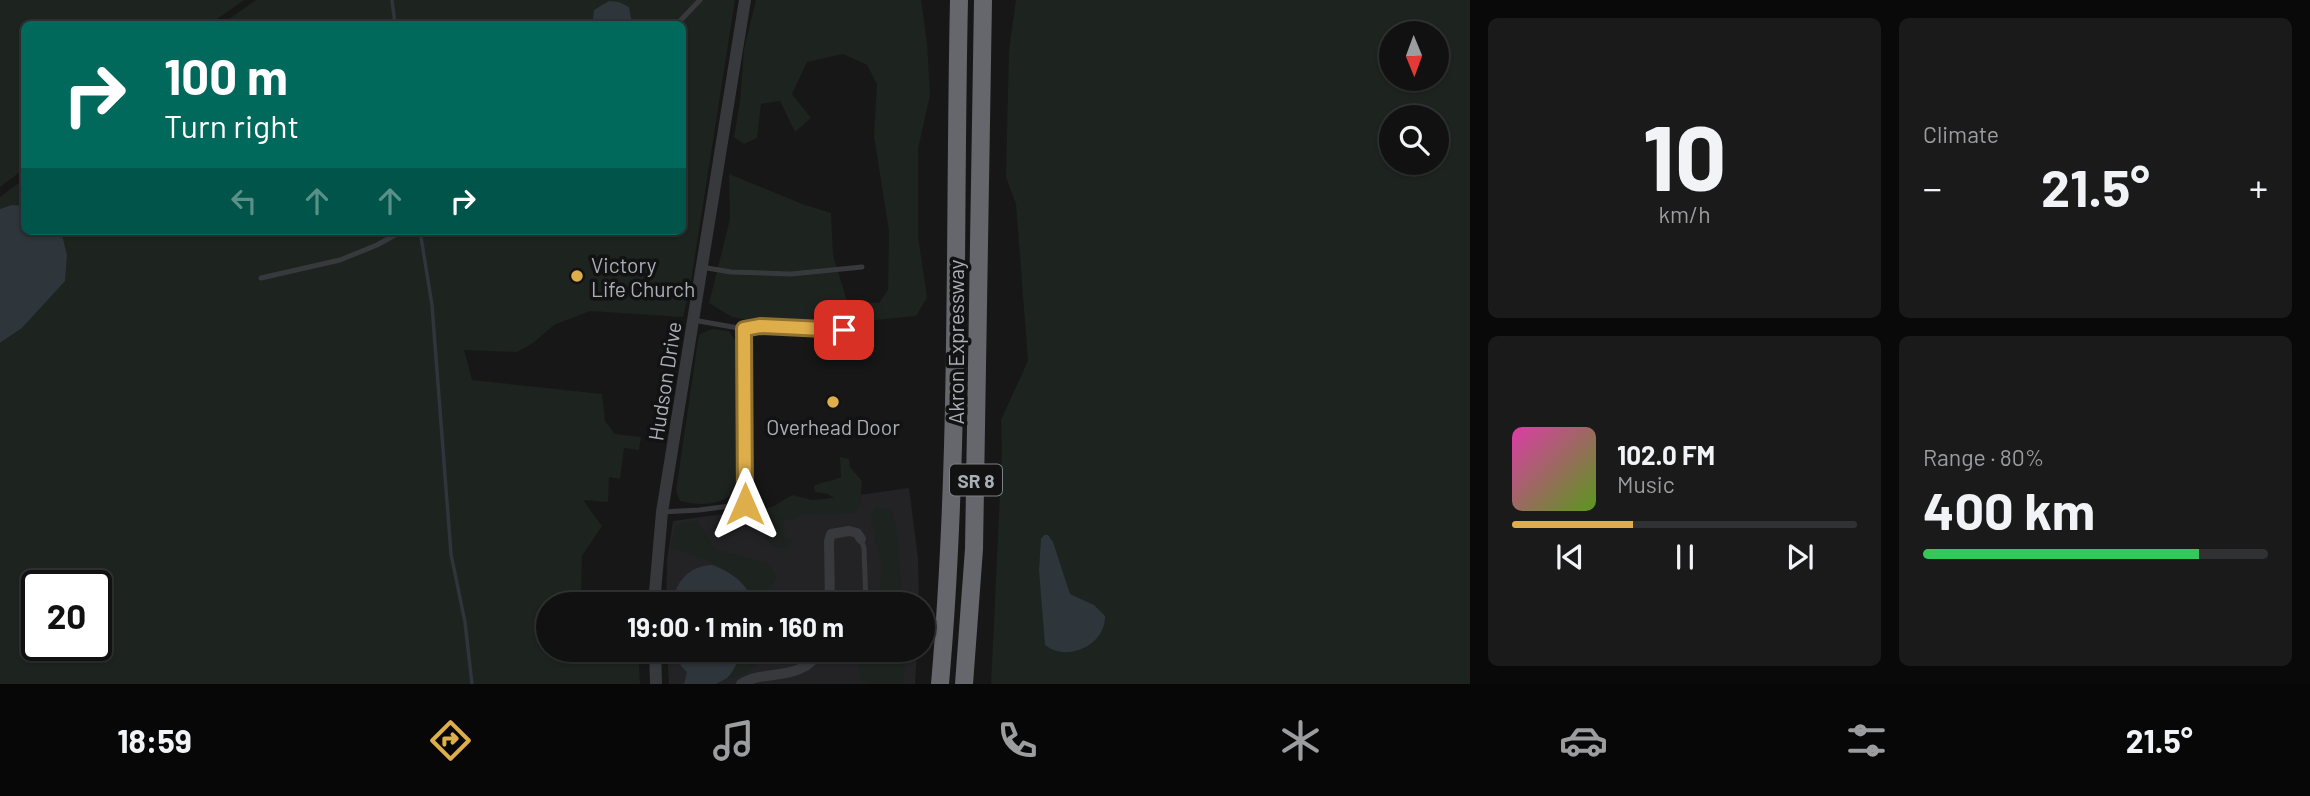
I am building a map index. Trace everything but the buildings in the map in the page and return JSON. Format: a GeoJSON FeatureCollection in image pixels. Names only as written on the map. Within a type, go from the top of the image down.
{"type":"FeatureCollection","features":[{"type":"Feature","properties":{"kind":"highway","name":"Akron Expressway"},"geometry":{"type":"LineString","coordinates":[[940,684],[948,576],[954,384],[959,0]]}},
{"type":"Feature","properties":{"kind":"highway","name":"Akron Expressway"},"geometry":{"type":"LineString","coordinates":[[964,684],[974,549],[983,0]]}},
{"type":"Feature","properties":{"kind":"street","name":"Hudson Drive"},"geometry":{"type":"LineString","coordinates":[[655,592],[662,512],[745,0]]}},
{"type":"Feature","properties":{"kind":"street"},"geometry":{"type":"LineString","coordinates":[[831,592],[831,534],[849,531],[857,533],[862,539]]}},
{"type":"Feature","properties":{"kind":"street"},"geometry":{"type":"LineString","coordinates":[[655,662],[656,684]]}},
{"type":"Feature","properties":{"kind":"street"},"geometry":{"type":"LineString","coordinates":[[741,684],[763,677],[790,674],[809,662]]}},
{"type":"Feature","properties":{"kind":"lane"},"geometry":{"type":"LineString","coordinates":[[680,21],[700,0]]}},
{"type":"Feature","properties":{"kind":"lane"},"geometry":{"type":"LineString","coordinates":[[261,278],[340,260],[395,235]]}},
{"type":"Feature","properties":{"kind":"lane"},"geometry":{"type":"LineString","coordinates":[[701,267],[731,272],[791,274],[862,267]]}},
{"type":"Feature","properties":{"kind":"lane"},"geometry":{"type":"LineString","coordinates":[[692,320],[744,329],[760,326],[844,330]]}},
{"type":"Feature","properties":{"kind":"lane"},"geometry":{"type":"LineString","coordinates":[[662,512],[745,504],[744,329]]}},
{"type":"Feature","properties":{"kind":"lane"},"geometry":{"type":"LineString","coordinates":[[862,539],[866,592]]}},
{"type":"Feature","properties":{"kind":"shaded area"},"geometry":{"type":"Polygon","coordinates":[[[0,0],[244,0],[214,21],[21,21],[21,171],[0,187],[0,0]]]}},
{"type":"Feature","properties":{"kind":"shaded area"},"geometry":{"type":"Polygon","coordinates":[[[256,0],[735,0],[690,288],[683,317],[590,311],[554,325],[533,343],[517,352],[464,350],[472,380],[602,394],[605,421],[615,434],[641,437],[639,450],[624,448],[620,479],[609,477],[608,502],[583,500],[602,526],[582,556],[581,592],[536,592],[536,662],[639,662],[640,684],[0,684],[0,343],[22,328],[44,302],[63,235],[686,235],[686,21],[226,21],[256,0]]]}},
{"type":"Feature","properties":{"kind":"shaded area"},"geometry":{"type":"Polygon","coordinates":[[[756,0],[921,0],[930,95],[918,149],[918,236],[927,298],[916,316],[794,328],[732,317],[709,303],[730,219],[729,174],[831,213],[833,255],[847,301],[879,303],[888,290],[889,231],[874,136],[877,84],[867,65],[843,54],[807,62],[792,94],[811,118],[795,132],[780,101],[761,104],[757,138],[744,144],[734,137],[744,49],[756,0]]]}},
{"type":"Feature","properties":{"kind":"shaded area"},"geometry":{"type":"Polygon","coordinates":[[[1016,0],[1470,0],[1470,684],[991,684],[1002,452],[1001,420],[1028,361],[1016,204],[1006,177],[1009,51],[1016,0]]]}},
{"type":"Feature","properties":{"kind":"shaded area"},"geometry":{"type":"Polygon","coordinates":[[[609,1],[619,2],[629,7],[631,21],[594,21],[594,10],[609,1]]]}},
{"type":"Feature","properties":{"kind":"shaded area"},"geometry":{"type":"Polygon","coordinates":[[[21,181],[21,206],[0,209],[0,197],[21,181]]]}},
{"type":"Feature","properties":{"kind":"shaded area"},"geometry":{"type":"Polygon","coordinates":[[[12,205],[21,206],[21,235],[62,235],[67,255],[65,281],[22,328],[0,343],[0,209],[12,205]]]}},
{"type":"Feature","properties":{"kind":"shaded area"},"geometry":{"type":"Polygon","coordinates":[[[712,329],[729,331],[738,345],[741,360],[736,433],[737,491],[717,502],[696,504],[680,501],[676,491],[698,340],[700,334],[712,329]]]}},
{"type":"Feature","properties":{"kind":"shaded area"},"geometry":{"type":"Polygon","coordinates":[[[840,457],[849,459],[850,467],[862,481],[860,505],[855,513],[800,514],[796,519],[783,520],[784,539],[792,539],[792,544],[788,544],[788,549],[772,546],[765,539],[769,509],[792,495],[812,500],[834,498],[815,492],[814,486],[841,477],[840,457]]]}},
{"type":"Feature","properties":{"kind":"shaded area"},"geometry":{"type":"Polygon","coordinates":[[[909,488],[918,558],[919,592],[666,592],[667,560],[673,521],[909,488]]]}},
{"type":"Feature","properties":{"kind":"shaded area"},"geometry":{"type":"Polygon","coordinates":[[[876,508],[891,509],[897,531],[901,592],[879,592],[882,566],[870,516],[876,508]]]}},
{"type":"Feature","properties":{"kind":"shaded area"},"geometry":{"type":"Polygon","coordinates":[[[696,520],[715,549],[767,563],[776,577],[771,592],[748,592],[741,581],[720,566],[671,548],[675,526],[696,520]]]}},
{"type":"Feature","properties":{"kind":"shaded area"},"geometry":{"type":"Polygon","coordinates":[[[1048,535],[1053,542],[1070,594],[1094,605],[1105,616],[1099,635],[1084,648],[1064,652],[1045,645],[1039,570],[1041,539],[1048,535]]]}},
{"type":"Feature","properties":{"kind":"shaded area"},"geometry":{"type":"Polygon","coordinates":[[[712,565],[726,571],[738,579],[748,592],[676,592],[685,576],[712,565]]]}},
{"type":"Feature","properties":{"kind":"shaded area"},"geometry":{"type":"Polygon","coordinates":[[[668,662],[916,662],[915,684],[669,684],[668,662]]]}},
{"type":"Feature","properties":{"kind":"shaded area"},"geometry":{"type":"Polygon","coordinates":[[[680,662],[738,662],[727,678],[716,684],[684,684],[687,672],[680,662]]]}},
{"type":"Feature","properties":{"kind":"shaded area"},"geometry":{"type":"Polygon","coordinates":[[[737,662],[760,662],[752,669],[727,678],[737,662]]]}},
{"type":"Feature","properties":{"kind":"shaded area"},"geometry":{"type":"Polygon","coordinates":[[[862,662],[905,662],[904,684],[866,684],[866,681],[861,681],[858,665],[862,662]]]}},
{"type":"Feature","properties":{"kind":"waterway"},"geometry":{"type":"LineString","coordinates":[[392,0],[395,21]]}},
{"type":"Feature","properties":{"kind":"waterway"},"geometry":{"type":"LineString","coordinates":[[421,235],[432,305],[451,554],[465,622],[472,684]]}},
{"type":"Feature","properties":{"kind":"place","name":"Victory Life Church"},"geometry":{"type":"Point","coordinates":[577,276]}},
{"type":"Feature","properties":{"kind":"place","name":"Overhead Door"},"geometry":{"type":"Point","coordinates":[833,402]}},
{"type":"Feature","properties":{"kind":"route"},"geometry":{"type":"LineString","coordinates":[[745,504],[744,329],[760,326],[844,330]]}}]}
